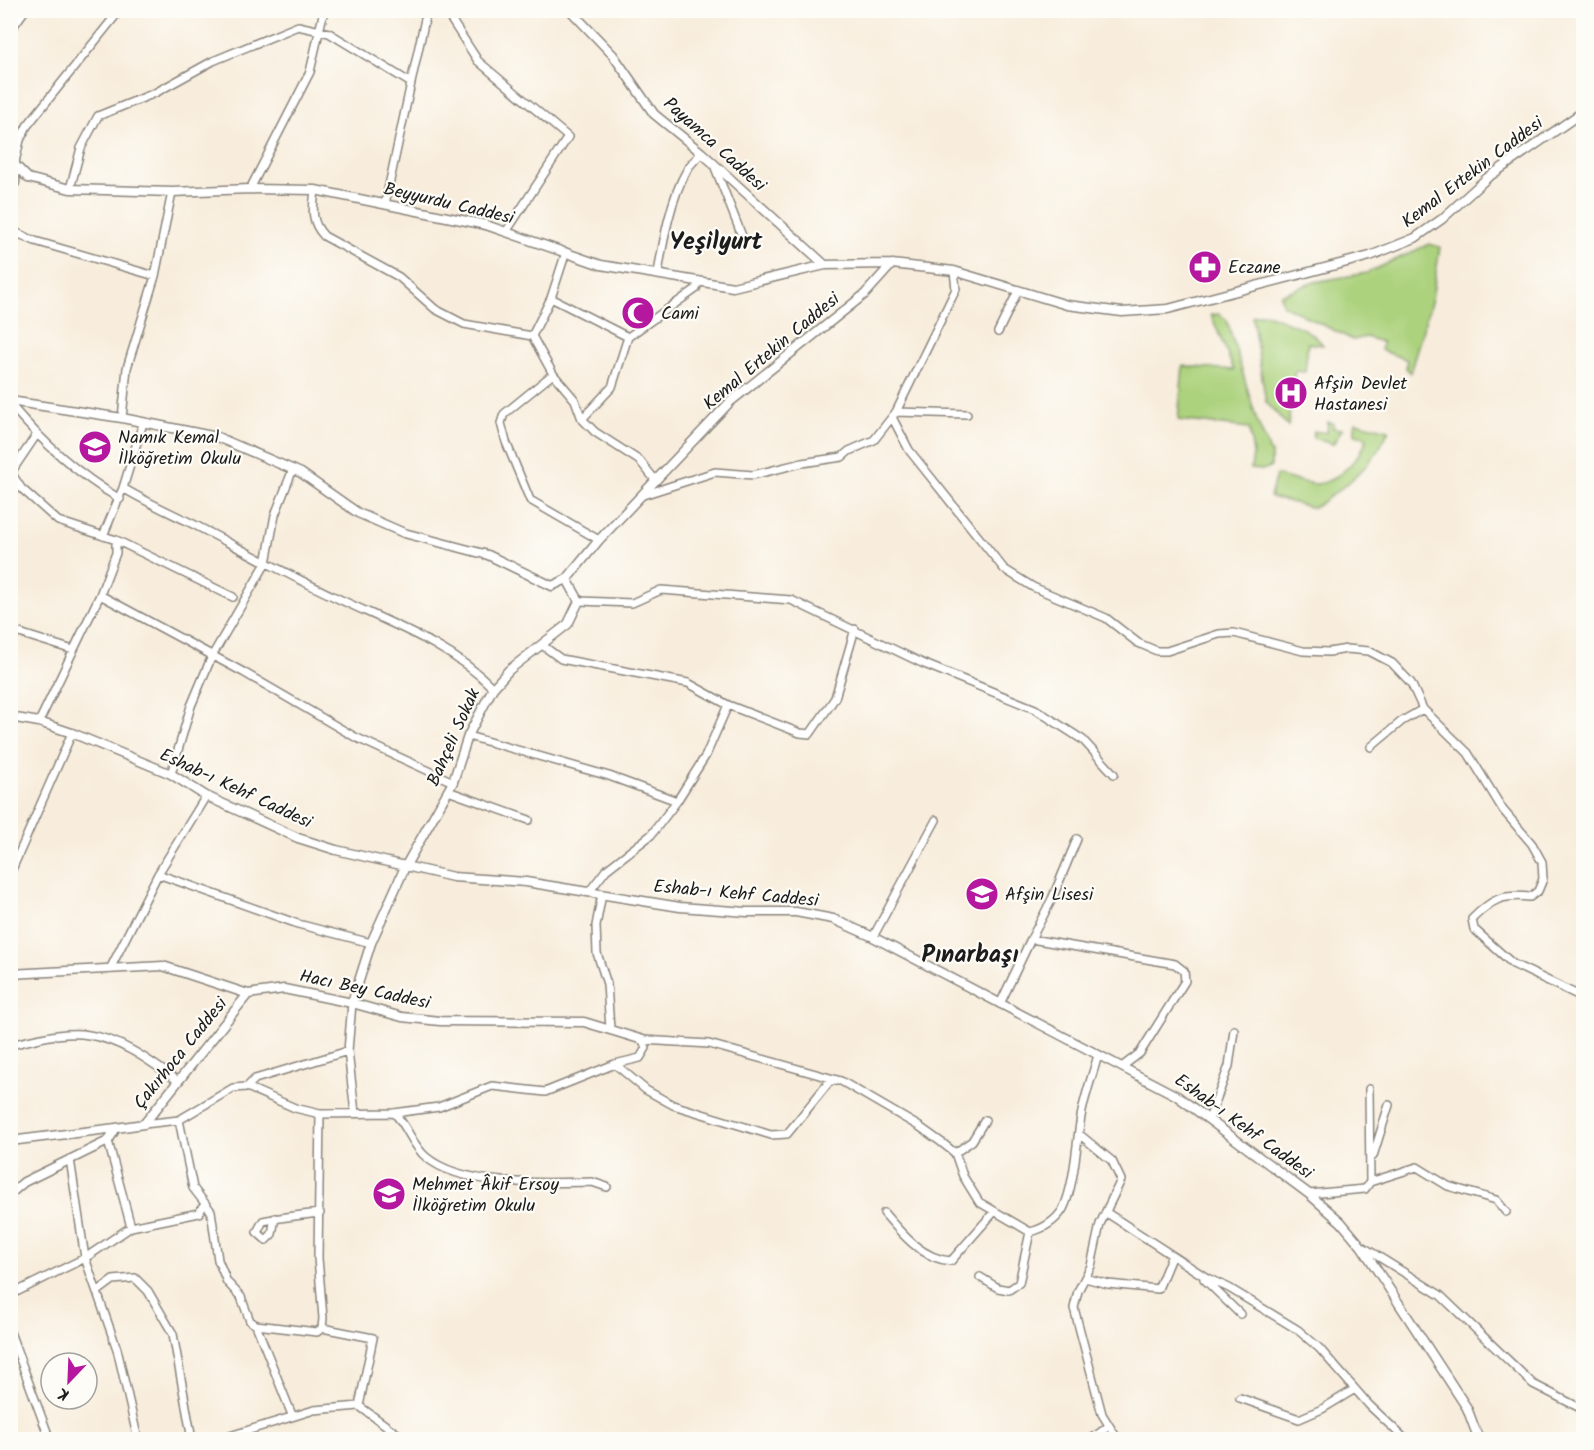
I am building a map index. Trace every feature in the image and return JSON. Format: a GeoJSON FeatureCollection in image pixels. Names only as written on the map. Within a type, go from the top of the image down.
{"type":"FeatureCollection","features":[{"type":"Feature","properties":{"kind":"street"},"geometry":{"type":"LineString","coordinates":[[12,26],[25,10]]}},
{"type":"Feature","properties":{"kind":"street"},"geometry":{"type":"LineString","coordinates":[[13,161],[28,178],[13,185],[13,161],[27,126],[120,10]]}},
{"type":"Feature","properties":{"kind":"street"},"geometry":{"type":"LineString","coordinates":[[250,189],[310,72],[324,10]]}},
{"type":"Feature","properties":{"kind":"street"},"geometry":{"type":"LineString","coordinates":[[385,204],[427,10]]}},
{"type":"Feature","properties":{"kind":"street"},"geometry":{"type":"LineString","coordinates":[[445,10],[478,61],[568,137],[506,232]]}},
{"type":"Feature","properties":{"kind":"street","name":"Payamca Caddesi"},"geometry":{"type":"LineString","coordinates":[[570,10],[613,55],[654,114],[714,163],[825,265]]}},
{"type":"Feature","properties":{"kind":"street"},"geometry":{"type":"LineString","coordinates":[[70,189],[81,148],[98,116],[155,93],[213,60],[298,26],[320,30],[411,83]]}},
{"type":"Feature","properties":{"kind":"street","name":"Kemal Ertekin Caddesi"},"geometry":{"type":"LineString","coordinates":[[567,579],[599,540],[730,402],[865,294],[892,264],[954,271],[1067,305],[1122,312],[1168,309],[1370,256],[1415,237],[1442,219],[1487,178],[1584,111]]}},
{"type":"Feature","properties":{"kind":"street"},"geometry":{"type":"LineString","coordinates":[[658,273],[663,242],[687,169],[702,153]]}},
{"type":"Feature","properties":{"kind":"street"},"geometry":{"type":"LineString","coordinates":[[714,163],[742,236]]}},
{"type":"Feature","properties":{"kind":"street","name":"Beyyurdu Caddesi"},"geometry":{"type":"LineString","coordinates":[[28,178],[70,189],[172,192],[250,189],[315,190],[486,225],[601,265],[733,287],[825,265],[892,264]]}},
{"type":"Feature","properties":{"kind":"street"},"geometry":{"type":"LineString","coordinates":[[315,190],[312,216],[315,226],[324,236],[399,277],[435,309],[464,324],[531,336],[553,374],[575,400],[582,419],[595,432],[640,461],[656,481]]}},
{"type":"Feature","properties":{"kind":"street"},"geometry":{"type":"LineString","coordinates":[[122,418],[127,368],[155,276],[172,192]]}},
{"type":"Feature","properties":{"kind":"street"},"geometry":{"type":"LineString","coordinates":[[10,230],[35,241],[155,276]]}},
{"type":"Feature","properties":{"kind":"street"},"geometry":{"type":"LineString","coordinates":[[531,336],[551,298],[566,252]]}},
{"type":"Feature","properties":{"kind":"street"},"geometry":{"type":"LineString","coordinates":[[642,495],[716,472],[753,475],[802,463],[842,457],[849,451],[874,440],[894,415],[956,289],[954,271]]}},
{"type":"Feature","properties":{"kind":"street"},"geometry":{"type":"LineString","coordinates":[[582,419],[612,387],[628,337],[696,289],[699,281]]}},
{"type":"Feature","properties":{"kind":"street"},"geometry":{"type":"LineString","coordinates":[[998,332],[1018,291]]}},
{"type":"Feature","properties":{"kind":"street"},"geometry":{"type":"LineString","coordinates":[[551,298],[628,337]]}},
{"type":"Feature","properties":{"kind":"street"},"geometry":{"type":"LineString","coordinates":[[553,374],[504,414],[501,423],[506,442],[530,500],[599,540]]}},
{"type":"Feature","properties":{"kind":"street"},"geometry":{"type":"LineString","coordinates":[[10,403],[122,418],[217,437],[293,470],[357,513],[404,533],[488,555],[552,586],[567,579],[579,601],[632,603],[661,590],[791,600],[922,663],[1035,709],[1083,740],[1114,774]]}},
{"type":"Feature","properties":{"kind":"street"},"geometry":{"type":"LineString","coordinates":[[10,403],[38,434],[100,488],[120,499]]}},
{"type":"Feature","properties":{"kind":"street"},"geometry":{"type":"LineString","coordinates":[[894,415],[967,414]]}},
{"type":"Feature","properties":{"kind":"street"},"geometry":{"type":"LineString","coordinates":[[894,415],[909,450],[1004,569],[1033,587],[1106,618],[1138,644],[1157,651],[1167,651],[1218,634],[1234,633],[1303,651],[1329,652],[1347,649],[1369,651],[1392,663],[1411,683],[1423,709],[1468,753],[1503,810],[1532,844],[1542,862],[1543,879],[1538,891],[1530,897],[1514,896],[1494,899],[1472,919],[1474,929],[1514,964],[1584,998]]}},
{"type":"Feature","properties":{"kind":"street"},"geometry":{"type":"LineString","coordinates":[[103,536],[120,499],[143,423]]}},
{"type":"Feature","properties":{"kind":"street"},"geometry":{"type":"LineString","coordinates":[[38,434],[11,473],[21,488],[58,521],[116,540],[233,597]]}},
{"type":"Feature","properties":{"kind":"street"},"geometry":{"type":"LineString","coordinates":[[171,774],[191,706],[212,656],[266,563],[275,515],[293,470]]}},
{"type":"Feature","properties":{"kind":"street"},"geometry":{"type":"LineString","coordinates":[[123,488],[156,508],[189,522],[266,563],[422,636],[484,678],[493,688]]}},
{"type":"Feature","properties":{"kind":"street"},"geometry":{"type":"LineString","coordinates":[[39,722],[100,595],[116,553],[116,540]]}},
{"type":"Feature","properties":{"kind":"street"},"geometry":{"type":"LineString","coordinates":[[100,595],[355,737],[453,782]]}},
{"type":"Feature","properties":{"kind":"street","name":"Bahçeli Sokak"},"geometry":{"type":"LineString","coordinates":[[352,1003],[371,943],[405,867],[453,782],[468,736],[493,688],[508,670],[567,624],[579,601]]}},
{"type":"Feature","properties":{"kind":"street"},"geometry":{"type":"LineString","coordinates":[[542,645],[561,659],[688,683],[728,705],[800,733],[810,734],[835,698],[855,629]]}},
{"type":"Feature","properties":{"kind":"street"},"geometry":{"type":"LineString","coordinates":[[10,630],[73,650]]}},
{"type":"Feature","properties":{"kind":"street"},"geometry":{"type":"LineString","coordinates":[[589,892],[606,870],[651,835],[677,801],[706,755],[728,705]]}},
{"type":"Feature","properties":{"kind":"street"},"geometry":{"type":"LineString","coordinates":[[1371,747],[1402,721],[1423,709]]}},
{"type":"Feature","properties":{"kind":"street","name":"Eshab-ı Kehf Caddesi"},"geometry":{"type":"LineString","coordinates":[[10,717],[39,722],[72,733],[171,774],[206,796],[298,838],[405,867],[453,877],[526,882],[680,907],[747,912],[796,912],[833,919],[873,937],[1177,1096],[1309,1194],[1341,1222],[1362,1247],[1467,1408],[1479,1440]]}},
{"type":"Feature","properties":{"kind":"street"},"geometry":{"type":"LineString","coordinates":[[10,874],[72,733]]}},
{"type":"Feature","properties":{"kind":"street"},"geometry":{"type":"LineString","coordinates":[[468,736],[609,777],[677,801]]}},
{"type":"Feature","properties":{"kind":"street"},"geometry":{"type":"LineString","coordinates":[[448,791],[529,820]]}},
{"type":"Feature","properties":{"kind":"street"},"geometry":{"type":"LineString","coordinates":[[110,969],[158,874],[206,796]]}},
{"type":"Feature","properties":{"kind":"street"},"geometry":{"type":"LineString","coordinates":[[873,937],[936,820]]}},
{"type":"Feature","properties":{"kind":"street"},"geometry":{"type":"LineString","coordinates":[[1000,1004],[1053,899],[1077,839]]}},
{"type":"Feature","properties":{"kind":"street"},"geometry":{"type":"LineString","coordinates":[[10,855],[19,855]]}},
{"type":"Feature","properties":{"kind":"street"},"geometry":{"type":"LineString","coordinates":[[158,874],[298,924],[371,943]]}},
{"type":"Feature","properties":{"kind":"street"},"geometry":{"type":"LineString","coordinates":[[602,894],[596,926],[597,953],[607,984],[610,1029]]}},
{"type":"Feature","properties":{"kind":"street"},"geometry":{"type":"LineString","coordinates":[[1031,939],[1175,964],[1184,971],[1185,981],[1149,1039],[1140,1053],[1123,1066]]}},
{"type":"Feature","properties":{"kind":"street","name":"Hacı Bey Caddesi"},"geometry":{"type":"LineString","coordinates":[[10,974],[163,966],[248,994],[284,989],[352,1003],[402,1017],[440,1021],[561,1020],[584,1022],[643,1040]]}},
{"type":"Feature","properties":{"kind":"street","name":"Çakırhoca Caddesi"},"geometry":{"type":"LineString","coordinates":[[10,1141],[144,1124],[248,994]]}},
{"type":"Feature","properties":{"kind":"street"},"geometry":{"type":"LineString","coordinates":[[352,1003],[348,1051],[355,1113]]}},
{"type":"Feature","properties":{"kind":"street"},"geometry":{"type":"LineString","coordinates":[[1209,1119],[1229,1066],[1234,1030]]}},
{"type":"Feature","properties":{"kind":"street"},"geometry":{"type":"LineString","coordinates":[[10,1045],[49,1037],[88,1034],[136,1052],[178,1081]]}},
{"type":"Feature","properties":{"kind":"street"},"geometry":{"type":"LineString","coordinates":[[144,1124],[179,1120],[233,1088],[247,1087],[295,1108],[320,1114],[394,1113],[440,1107],[492,1086],[545,1092],[615,1064],[640,1058],[646,1048],[643,1040],[709,1044],[841,1081],[920,1127],[954,1153],[963,1176],[979,1202],[1030,1232],[1048,1226],[1062,1210],[1072,1182],[1074,1154],[1084,1099],[1098,1055]]}},
{"type":"Feature","properties":{"kind":"street"},"geometry":{"type":"LineString","coordinates":[[247,1087],[255,1078],[348,1051]]}},
{"type":"Feature","properties":{"kind":"street"},"geometry":{"type":"LineString","coordinates":[[615,1064],[646,1090],[673,1105],[771,1135],[787,1134],[830,1081],[841,1081]]}},
{"type":"Feature","properties":{"kind":"street"},"geometry":{"type":"LineString","coordinates":[[1309,1194],[1365,1189],[1370,1182],[1370,1089]]}},
{"type":"Feature","properties":{"kind":"street"},"geometry":{"type":"LineString","coordinates":[[1371,1162],[1389,1105]]}},
{"type":"Feature","properties":{"kind":"street"},"geometry":{"type":"LineString","coordinates":[[394,1113],[404,1123],[412,1143],[427,1158],[463,1174],[495,1179],[592,1182],[607,1187]]}},
{"type":"Feature","properties":{"kind":"street"},"geometry":{"type":"LineString","coordinates":[[320,1114],[318,1258],[322,1328]]}},
{"type":"Feature","properties":{"kind":"street"},"geometry":{"type":"LineString","coordinates":[[179,1120],[193,1188],[204,1206],[211,1211],[218,1260],[227,1282],[241,1297],[250,1322],[317,1332],[322,1328],[373,1338],[359,1406]]}},
{"type":"Feature","properties":{"kind":"street"},"geometry":{"type":"LineString","coordinates":[[954,1153],[972,1141],[985,1120]]}},
{"type":"Feature","properties":{"kind":"street"},"geometry":{"type":"LineString","coordinates":[[10,1194],[24,1182],[108,1141],[116,1128]]}},
{"type":"Feature","properties":{"kind":"street"},"geometry":{"type":"LineString","coordinates":[[1079,1134],[1112,1161],[1121,1180],[1100,1224],[1091,1266],[1074,1308],[1099,1404],[1118,1440]]}},
{"type":"Feature","properties":{"kind":"street"},"geometry":{"type":"LineString","coordinates":[[108,1141],[131,1227]]}},
{"type":"Feature","properties":{"kind":"street"},"geometry":{"type":"LineString","coordinates":[[70,1160],[86,1258],[117,1349],[138,1440]]}},
{"type":"Feature","properties":{"kind":"street"},"geometry":{"type":"LineString","coordinates":[[1370,1182],[1417,1167],[1448,1186],[1496,1200],[1506,1212]]}},
{"type":"Feature","properties":{"kind":"street"},"geometry":{"type":"LineString","coordinates":[[10,1295],[86,1258],[131,1227],[200,1213],[204,1206]]}},
{"type":"Feature","properties":{"kind":"street"},"geometry":{"type":"LineString","coordinates":[[884,1213],[921,1250],[951,1261],[958,1257],[994,1212]]}},
{"type":"Feature","properties":{"kind":"street"},"geometry":{"type":"LineString","coordinates":[[275,1218],[275,1235],[266,1240],[257,1232],[263,1221],[275,1218],[320,1213]]}},
{"type":"Feature","properties":{"kind":"street"},"geometry":{"type":"LineString","coordinates":[[1107,1213],[1198,1273],[1229,1288],[1298,1330],[1319,1348],[1354,1389],[1406,1440]]}},
{"type":"Feature","properties":{"kind":"street"},"geometry":{"type":"LineString","coordinates":[[980,1277],[998,1288],[1009,1290],[1019,1283],[1030,1232]]}},
{"type":"Feature","properties":{"kind":"street"},"geometry":{"type":"LineString","coordinates":[[1362,1247],[1440,1295],[1533,1384],[1584,1410]]}},
{"type":"Feature","properties":{"kind":"street"},"geometry":{"type":"LineString","coordinates":[[1085,1278],[1108,1284],[1158,1289],[1172,1256]]}},
{"type":"Feature","properties":{"kind":"street"},"geometry":{"type":"LineString","coordinates":[[1198,1273],[1240,1314]]}},
{"type":"Feature","properties":{"kind":"street"},"geometry":{"type":"LineString","coordinates":[[98,1293],[113,1280],[135,1278],[148,1291],[173,1334],[192,1440]]}},
{"type":"Feature","properties":{"kind":"street"},"geometry":{"type":"LineString","coordinates":[[256,1324],[292,1415]]}},
{"type":"Feature","properties":{"kind":"street"},"geometry":{"type":"LineString","coordinates":[[10,1332],[50,1440]]}},
{"type":"Feature","properties":{"kind":"street"},"geometry":{"type":"LineString","coordinates":[[1240,1398],[1299,1419],[1322,1409],[1354,1389]]}},
{"type":"Feature","properties":{"kind":"street"},"geometry":{"type":"LineString","coordinates":[[217,1440],[230,1438],[292,1415],[314,1410],[359,1406],[406,1440]]}},
{"type":"Feature","properties":{"kind":"street"},"geometry":{"type":"LineString","coordinates":[[1090,1440],[1109,1426]]}},
{"type":"Feature","properties":{"kind":"green space"},"geometry":{"type":"Polygon","coordinates":[[[1429,244],[1440,247],[1432,299],[1410,373],[1406,368],[1407,360],[1381,350],[1382,342],[1366,337],[1353,340],[1283,305],[1280,295],[1314,282],[1367,273],[1429,244]]]}},
{"type":"Feature","properties":{"kind":"green space"},"geometry":{"type":"Polygon","coordinates":[[[1265,313],[1312,334],[1323,345],[1308,343],[1305,372],[1295,371],[1288,426],[1266,402],[1252,316],[1265,313]]]}},
{"type":"Feature","properties":{"kind":"green space"},"geometry":{"type":"Polygon","coordinates":[[[1219,314],[1227,320],[1257,421],[1271,454],[1271,467],[1262,470],[1251,469],[1253,454],[1249,428],[1178,420],[1183,366],[1234,370],[1211,315],[1219,314]]]}},
{"type":"Feature","properties":{"kind":"green space"},"geometry":{"type":"Polygon","coordinates":[[[1328,422],[1333,423],[1333,428],[1342,429],[1333,444],[1313,438],[1314,431],[1327,433],[1328,422]]]}},
{"type":"Feature","properties":{"kind":"green space"},"geometry":{"type":"Polygon","coordinates":[[[1355,422],[1389,430],[1375,455],[1358,475],[1314,508],[1270,497],[1276,475],[1317,484],[1333,478],[1348,467],[1355,460],[1367,438],[1355,434],[1355,422]]]}},
{"type":"Feature","properties":{"kind":"place","name":"Eczane"},"geometry":{"type":"Point","coordinates":[1205,267]}},
{"type":"Feature","properties":{"kind":"place","name":"Cami"},"geometry":{"type":"Point","coordinates":[638,313]}},
{"type":"Feature","properties":{"kind":"place","name":"Afşin Devlet Hastanesi"},"geometry":{"type":"Point","coordinates":[1291,393]}},
{"type":"Feature","properties":{"kind":"place","name":"Namık Kemal İlköğretim Okulu"},"geometry":{"type":"Point","coordinates":[95,447]}},
{"type":"Feature","properties":{"kind":"place","name":"Afşin Lisesi"},"geometry":{"type":"Point","coordinates":[982,894]}},
{"type":"Feature","properties":{"kind":"place","name":"Mehmet Âkif Ersoy İlköğretim Okulu"},"geometry":{"type":"Point","coordinates":[389,1194]}},
{"type":"Feature","properties":{"kind":"district","name":"Yeşilyurt"},"geometry":{"type":"Point","coordinates":[716,241]}},
{"type":"Feature","properties":{"kind":"district","name":"Pınarbaşı"},"geometry":{"type":"Point","coordinates":[970,954]}}]}
